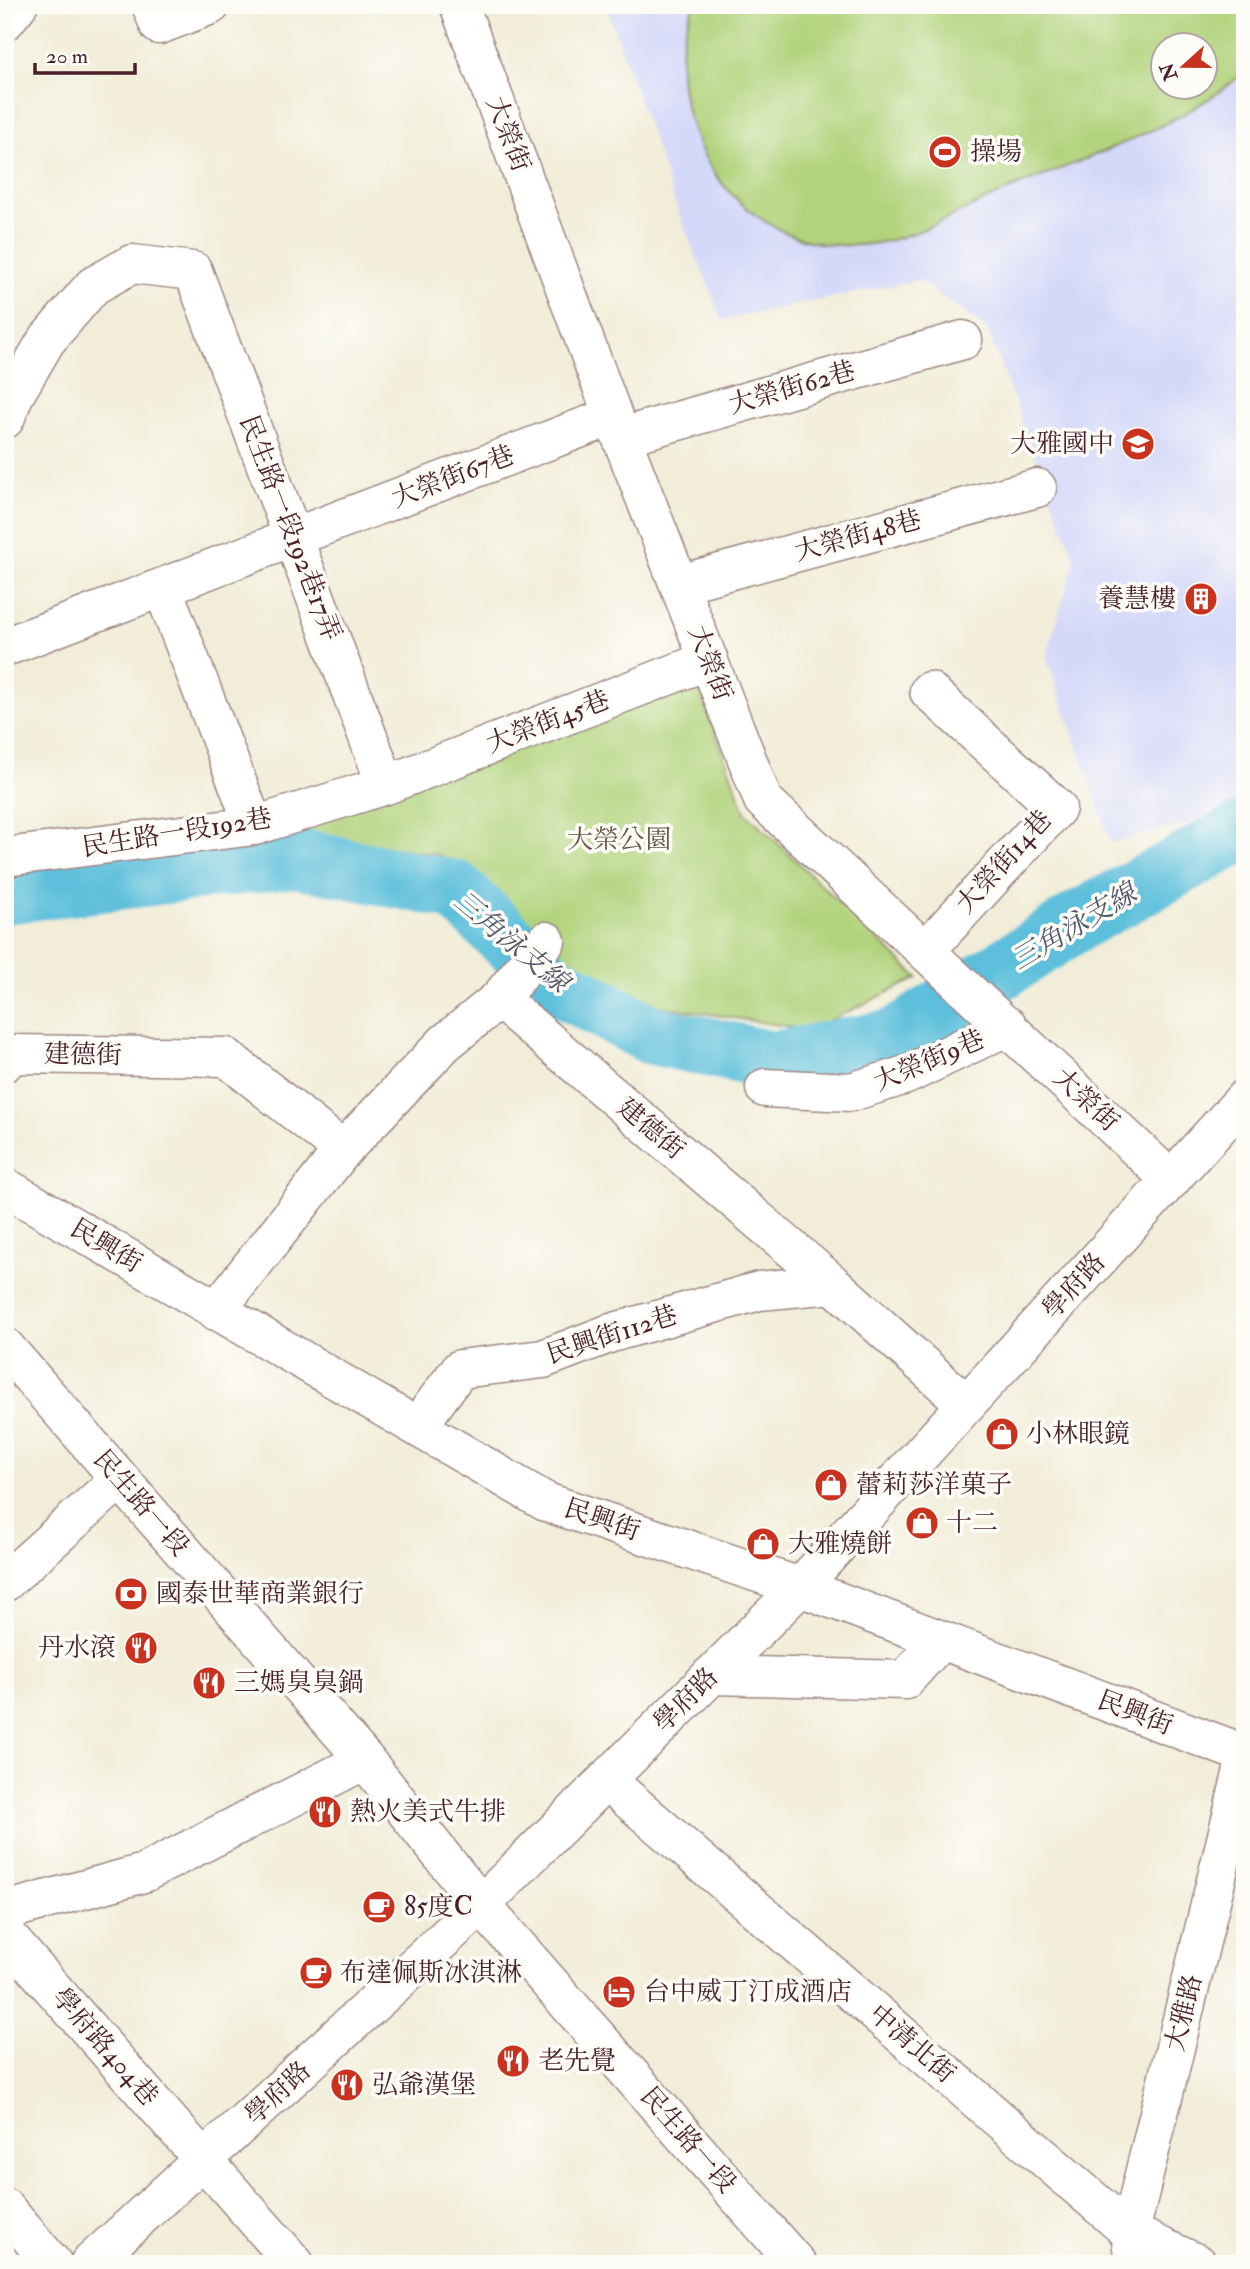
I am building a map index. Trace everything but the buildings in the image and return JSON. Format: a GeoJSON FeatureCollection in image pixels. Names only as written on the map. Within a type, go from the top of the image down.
{"type":"FeatureCollection","features":[{"type":"Feature","properties":{"kind":"street"},"geometry":{"type":"LineString","coordinates":[[5,22],[18,5]]}},
{"type":"Feature","properties":{"kind":"street"},"geometry":{"type":"LineString","coordinates":[[151,5],[159,24],[211,5]]}},
{"type":"Feature","properties":{"kind":"street","name":"大榮街"},"geometry":{"type":"LineString","coordinates":[[459,5],[617,426],[763,800],[1171,1180]]}},
{"type":"Feature","properties":{"kind":"street","name":"民生路一段192巷17弄"},"geometry":{"type":"LineString","coordinates":[[5,418],[14,396],[46,341],[93,286],[132,264],[193,271],[386,785]]}},
{"type":"Feature","properties":{"kind":"street","name":"大榮街62巷"},"geometry":{"type":"LineString","coordinates":[[617,426],[963,340]]}},
{"type":"Feature","properties":{"kind":"street","name":"大榮街67巷"},"geometry":{"type":"LineString","coordinates":[[5,647],[293,538],[617,426]]}},
{"type":"Feature","properties":{"kind":"street","name":"大榮街48巷"},"geometry":{"type":"LineString","coordinates":[[679,584],[1037,488]]}},
{"type":"Feature","properties":{"kind":"street"},"geometry":{"type":"LineString","coordinates":[[163,589],[254,826]]}},
{"type":"Feature","properties":{"kind":"street","name":"大榮街45巷"},"geometry":{"type":"LineString","coordinates":[[386,785],[709,660]]}},
{"type":"Feature","properties":{"kind":"street","name":"大榮街14巷"},"geometry":{"type":"LineString","coordinates":[[929,691],[1056,808],[931,956]]}},
{"type":"Feature","properties":{"kind":"street","name":"民生路一段192巷"},"geometry":{"type":"LineString","coordinates":[[5,857],[254,826],[386,785]]}},
{"type":"Feature","properties":{"kind":"street"},"geometry":{"type":"LineString","coordinates":[[216,1311],[343,1150],[445,1044],[499,999],[547,941]]}},
{"type":"Feature","properties":{"kind":"street","name":"建德街"},"geometry":{"type":"LineString","coordinates":[[499,999],[834,1284],[966,1404]]}},
{"type":"Feature","properties":{"kind":"street","name":"大榮街9巷"},"geometry":{"type":"LineString","coordinates":[[765,1088],[851,1092],[906,1075],[1002,1021]]}},
{"type":"Feature","properties":{"kind":"street","name":"建德街"},"geometry":{"type":"LineString","coordinates":[[5,1062],[10,1054],[226,1057],[343,1150]]}},
{"type":"Feature","properties":{"kind":"street","name":"學府路"},"geometry":{"type":"LineString","coordinates":[[89,2264],[205,2161],[481,1905],[800,1587],[1245,1098]]}},
{"type":"Feature","properties":{"kind":"street","name":"民興街"},"geometry":{"type":"LineString","coordinates":[[5,1187],[545,1502],[800,1587],[1245,1754]]}},
{"type":"Feature","properties":{"kind":"street","name":"民興街112巷"},"geometry":{"type":"LineString","coordinates":[[417,1427],[460,1369],[543,1359],[611,1333],[759,1291],[834,1284]]}},
{"type":"Feature","properties":{"kind":"street","name":"民生路一段"},"geometry":{"type":"LineString","coordinates":[[5,1347],[365,1760],[481,1905],[785,2259]]}},
{"type":"Feature","properties":{"kind":"street"},"geometry":{"type":"LineString","coordinates":[[5,1582],[120,1479]]}},
{"type":"Feature","properties":{"kind":"street"},"geometry":{"type":"LineString","coordinates":[[711,1675],[905,1680],[941,1640]]}},
{"type":"Feature","properties":{"kind":"street"},"geometry":{"type":"LineString","coordinates":[[5,1911],[144,1873],[365,1760]]}},
{"type":"Feature","properties":{"kind":"street","name":"大雅路"},"geometry":{"type":"LineString","coordinates":[[1133,2248],[1245,1762]]}},
{"type":"Feature","properties":{"kind":"street","name":"中清北街"},"geometry":{"type":"LineString","coordinates":[[606,1780],[1133,2248],[1198,2264]]}},
{"type":"Feature","properties":{"kind":"street","name":"學府路404巷"},"geometry":{"type":"LineString","coordinates":[[5,1934],[295,2264]]}},
{"type":"Feature","properties":{"kind":"street"},"geometry":{"type":"LineString","coordinates":[[5,2208],[53,2264]]}},
{"type":"Feature","properties":{"kind":"shaded area","name":"大雅國中"},"geometry":{"type":"Polygon","coordinates":[[[606,5],[1245,5],[1245,809],[1111,843],[1046,657],[1075,560],[987,329],[919,280],[722,320],[677,209],[606,5]]]}},
{"type":"Feature","properties":{"kind":"green space"},"geometry":{"type":"Polygon","coordinates":[[[694,5],[1245,5],[1245,71],[1218,92],[1218,32],[1148,32],[1148,102],[1203,102],[1192,109],[1128,141],[905,236],[858,245],[816,242],[775,227],[757,216],[724,186],[701,149],[688,114],[681,77],[683,41],[694,5]]]}},
{"type":"Feature","properties":{"kind":"green space","name":"大榮公園"},"geometry":{"type":"Polygon","coordinates":[[[674,680],[700,691],[745,812],[918,978],[810,1030],[642,1003],[559,957],[531,934],[477,878],[436,854],[257,830],[674,680]]]}},
{"type":"Feature","properties":{"kind":"waterway","name":"三角泳支線"},"geometry":{"type":"LineString","coordinates":[[5,894],[296,858],[455,890],[552,982],[652,1035],[773,1061],[894,1039],[1078,921],[1245,830]]}},
{"type":"Feature","properties":{"kind":"place","name":"操場"},"geometry":{"type":"Point","coordinates":[945,152]}},
{"type":"Feature","properties":{"kind":"place","name":"大雅國中"},"geometry":{"type":"Point","coordinates":[1138,444]}},
{"type":"Feature","properties":{"kind":"place","name":"養慧樓"},"geometry":{"type":"Point","coordinates":[1201,599]}},
{"type":"Feature","properties":{"kind":"place","name":"小林眼鏡"},"geometry":{"type":"Point","coordinates":[1002,1434]}},
{"type":"Feature","properties":{"kind":"place","name":"蕾莉莎洋菓子"},"geometry":{"type":"Point","coordinates":[831,1485]}},
{"type":"Feature","properties":{"kind":"place","name":"十二"},"geometry":{"type":"Point","coordinates":[922,1523]}},
{"type":"Feature","properties":{"kind":"place","name":"大雅燒餅"},"geometry":{"type":"Point","coordinates":[763,1544]}},
{"type":"Feature","properties":{"kind":"place","name":"國泰世華商業銀行"},"geometry":{"type":"Point","coordinates":[131,1594]}},
{"type":"Feature","properties":{"kind":"place","name":"丹水滾"},"geometry":{"type":"Point","coordinates":[141,1648]}},
{"type":"Feature","properties":{"kind":"place","name":"三媽臭臭鍋"},"geometry":{"type":"Point","coordinates":[209,1683]}},
{"type":"Feature","properties":{"kind":"place","name":"熱火美式牛排"},"geometry":{"type":"Point","coordinates":[325,1812]}},
{"type":"Feature","properties":{"kind":"place","name":"85度C"},"geometry":{"type":"Point","coordinates":[379,1907]}},
{"type":"Feature","properties":{"kind":"place","name":"布達佩斯冰淇淋"},"geometry":{"type":"Point","coordinates":[316,1973]}},
{"type":"Feature","properties":{"kind":"place","name":"台中威丁汀成酒店"},"geometry":{"type":"Point","coordinates":[619,1992]}},
{"type":"Feature","properties":{"kind":"place","name":"老先覺"},"geometry":{"type":"Point","coordinates":[513,2061]}},
{"type":"Feature","properties":{"kind":"place","name":"弘爺漢堡"},"geometry":{"type":"Point","coordinates":[347,2085]}}]}
